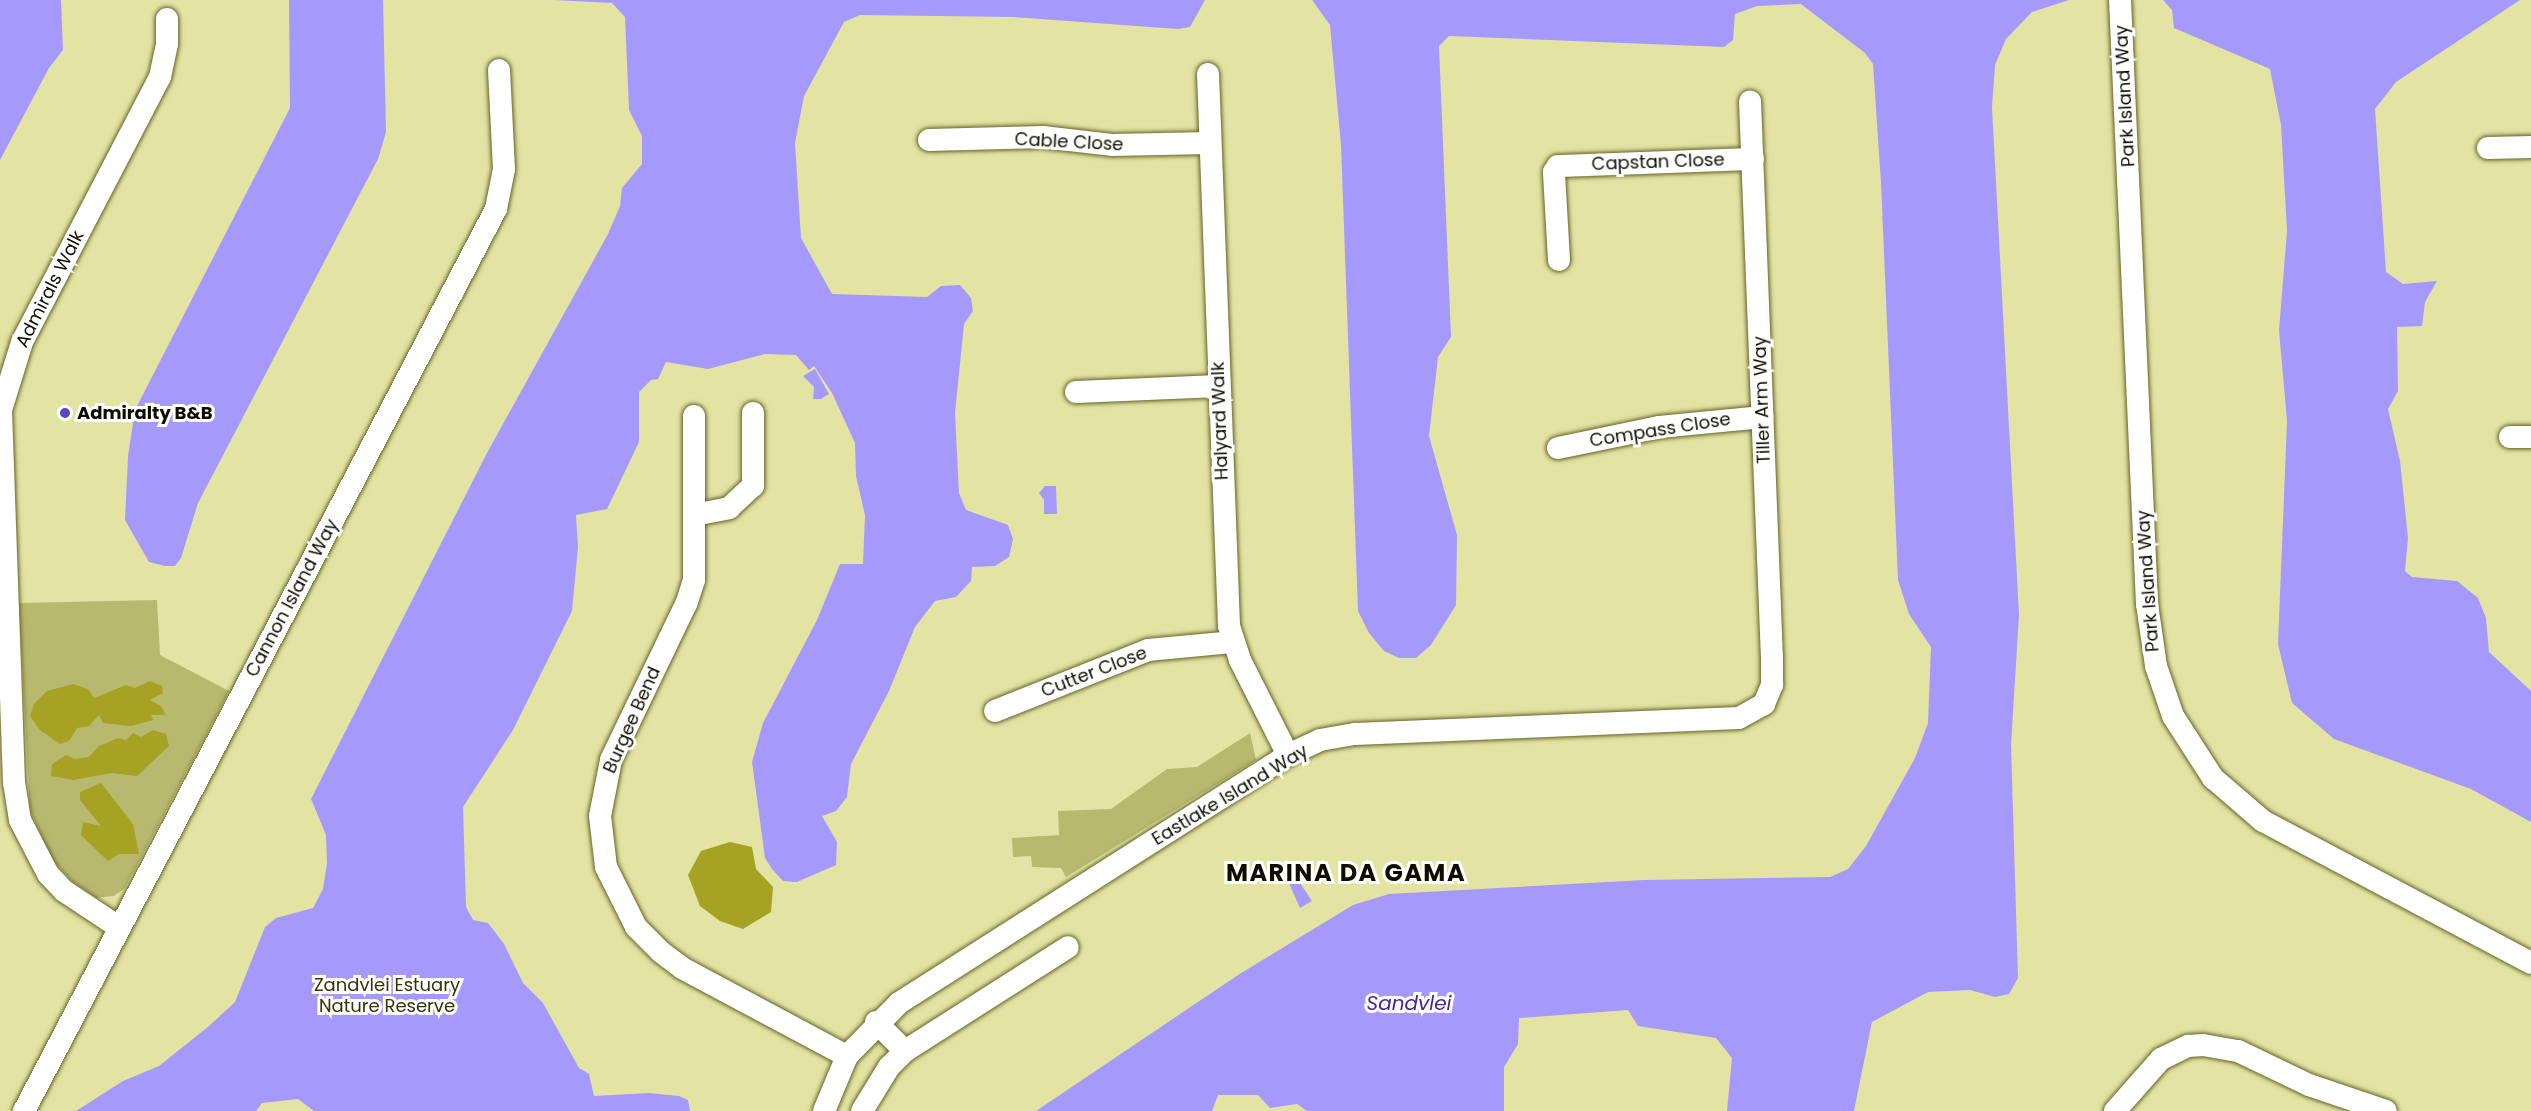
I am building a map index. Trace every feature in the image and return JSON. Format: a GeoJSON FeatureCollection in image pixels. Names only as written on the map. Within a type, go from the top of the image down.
{"type":"FeatureCollection","features":[{"type":"Feature","properties":{"kind":"street","name":"Park Island Way"},"geometry":{"type":"LineString","coordinates":[[2120,1],[2147,604],[2152,651],[2173,716],[2213,778],[2263,821],[2531,963]]}},
{"type":"Feature","properties":{"kind":"street","name":"Admirals Walk"},"geometry":{"type":"LineString","coordinates":[[120,928],[58,886],[27,839],[20,820],[14,783],[1,410],[22,342],[160,76],[167,19]]}},
{"type":"Feature","properties":{"kind":"street","name":"Cannon Island Way"},"geometry":{"type":"LineString","coordinates":[[24,1111],[496,209],[504,169],[499,70]]}},
{"type":"Feature","properties":{"kind":"street","name":"Halyard Walk"},"geometry":{"type":"LineString","coordinates":[[1208,74],[1219,386],[1232,642],[1288,755]]}},
{"type":"Feature","properties":{"kind":"street","name":"Tiller Arm Way"},"geometry":{"type":"LineString","coordinates":[[1750,101],[1772,659],[1772,685],[1767,699]]}},
{"type":"Feature","properties":{"kind":"street","name":"Cable Close"},"geometry":{"type":"LineString","coordinates":[[929,140],[1043,137],[1112,145],[1210,143]]}},
{"type":"Feature","properties":{"kind":"street"},"geometry":{"type":"LineString","coordinates":[[2488,148],[2531,147]]}},
{"type":"Feature","properties":{"kind":"street","name":"Capstan Close"},"geometry":{"type":"LineString","coordinates":[[1559,260],[1554,172],[1563,165],[1752,159]]}},
{"type":"Feature","properties":{"kind":"street"},"geometry":{"type":"LineString","coordinates":[[1076,392],[1219,386]]}},
{"type":"Feature","properties":{"kind":"street"},"geometry":{"type":"LineString","coordinates":[[694,515],[729,508],[753,486],[753,413]]}},
{"type":"Feature","properties":{"kind":"street","name":"Burgee Bend"},"geometry":{"type":"LineString","coordinates":[[694,416],[691,591],[620,738],[605,780],[600,833],[606,867],[636,927],[670,959],[847,1056]]}},
{"type":"Feature","properties":{"kind":"street","name":"Compass Close"},"geometry":{"type":"LineString","coordinates":[[1558,448],[1659,427],[1763,417]]}},
{"type":"Feature","properties":{"kind":"street","name":"Cutter Close"},"geometry":{"type":"LineString","coordinates":[[995,711],[1148,650],[1232,642]]}},
{"type":"Feature","properties":{"kind":"street","name":"Eastlake Island Way"},"geometry":{"type":"LineString","coordinates":[[824,1111],[847,1056],[876,1022],[899,1003],[1288,755],[1320,740],[1355,734],[1739,718],[1753,714],[1767,699]]}},
{"type":"Feature","properties":{"kind":"street"},"geometry":{"type":"LineString","coordinates":[[862,1111],[889,1067],[905,1051],[1068,946]]}},
{"type":"Feature","properties":{"kind":"street"},"geometry":{"type":"LineString","coordinates":[[876,1022],[905,1051]]}},
{"type":"Feature","properties":{"kind":"street"},"geometry":{"type":"LineString","coordinates":[[2115,1111],[2161,1059],[2188,1046],[2203,1045],[2238,1051],[2309,1085],[2385,1111]]}},
{"type":"Feature","properties":{"kind":"shaded area"},"geometry":{"type":"Polygon","coordinates":[[[157,600],[160,655],[229,691],[125,888],[114,896],[97,898],[73,882],[51,858],[30,810],[19,603],[157,600]]]}},
{"type":"Feature","properties":{"kind":"shaded area"},"geometry":{"type":"Polygon","coordinates":[[[150,681],[162,686],[163,693],[150,700],[161,706],[166,715],[151,715],[153,720],[131,726],[103,723],[99,715],[89,726],[77,728],[69,741],[60,744],[40,730],[30,716],[34,704],[47,691],[73,684],[88,689],[94,698],[126,685],[135,688],[150,681]]]}},
{"type":"Feature","properties":{"kind":"shaded area"},"geometry":{"type":"Polygon","coordinates":[[[153,730],[166,734],[169,746],[137,776],[112,773],[73,780],[51,776],[52,764],[66,755],[75,759],[89,757],[99,746],[118,738],[126,740],[133,733],[141,737],[153,730]]]}},
{"type":"Feature","properties":{"kind":"shaded area"},"geometry":{"type":"Polygon","coordinates":[[[1250,733],[1256,760],[1066,877],[1061,868],[1032,867],[1031,856],[1013,857],[1012,838],[1059,835],[1058,811],[1111,809],[1167,769],[1197,767],[1250,733]]]}},
{"type":"Feature","properties":{"kind":"shaded area"},"geometry":{"type":"Polygon","coordinates":[[[101,783],[133,824],[139,854],[119,854],[108,861],[81,835],[83,822],[101,826],[80,800],[80,792],[101,783]]]}},
{"type":"Feature","properties":{"kind":"shaded area"},"geometry":{"type":"Polygon","coordinates":[[[730,842],[752,847],[756,869],[773,887],[771,912],[743,929],[720,921],[700,906],[688,875],[701,851],[730,842]]]}},
{"type":"Feature","properties":{"kind":"water"},"geometry":{"type":"Polygon","coordinates":[[[0,0],[61,0],[63,50],[49,68],[0,160],[0,0]]]}},
{"type":"Feature","properties":{"kind":"water"},"geometry":{"type":"Polygon","coordinates":[[[289,0],[383,0],[386,132],[378,159],[198,503],[181,558],[175,566],[165,566],[149,562],[125,520],[128,456],[135,410],[290,108],[289,0]]]}},
{"type":"Feature","properties":{"kind":"water","name":"Zandvlei Estuary Nature Reserve"},"geometry":{"type":"Polygon","coordinates":[[[554,0],[1205,0],[1190,27],[1178,29],[1013,17],[860,15],[844,22],[804,96],[795,143],[801,238],[832,294],[927,297],[941,286],[960,285],[971,298],[973,311],[964,324],[955,413],[959,493],[966,510],[1008,525],[1013,539],[1009,557],[995,566],[972,567],[971,581],[956,597],[935,601],[915,627],[889,691],[851,764],[847,797],[836,811],[822,816],[837,842],[836,865],[797,882],[783,881],[772,869],[765,858],[752,762],[763,723],[817,620],[840,564],[863,564],[865,515],[856,476],[855,443],[832,393],[814,366],[809,370],[796,355],[765,354],[708,369],[666,362],[658,379],[651,380],[639,392],[639,442],[607,509],[576,515],[578,547],[572,611],[513,730],[463,807],[466,907],[473,920],[488,923],[504,944],[523,983],[543,1003],[579,1068],[589,1074],[594,1096],[649,1093],[679,1096],[688,1100],[690,1111],[314,1111],[298,1099],[262,1103],[256,1111],[76,1111],[123,1081],[159,1066],[209,1026],[235,1002],[265,927],[276,918],[313,908],[323,889],[327,863],[326,835],[311,799],[487,453],[608,234],[620,206],[622,188],[642,164],[642,136],[629,110],[625,17],[612,3],[554,0]]]}},
{"type":"Feature","properties":{"kind":"water","name":"Sandvlei"},"geometry":{"type":"Polygon","coordinates":[[[1312,0],[2069,0],[2032,12],[2006,39],[1995,65],[1992,107],[2019,615],[2011,745],[2018,978],[2009,994],[1995,997],[1970,990],[1928,992],[1872,1022],[1854,1111],[1727,1111],[1732,1058],[1716,1038],[1638,1026],[1628,1010],[1519,1018],[1518,1044],[1504,1067],[1504,1111],[1307,1111],[1297,1104],[1270,1108],[1258,1095],[1218,1095],[1212,1111],[1036,1111],[1238,975],[1353,905],[1389,894],[1644,880],[1830,877],[1848,869],[1866,846],[1915,758],[1928,723],[1931,647],[1909,614],[1898,580],[1881,183],[1873,64],[1865,53],[1801,4],[1757,6],[1735,14],[1733,40],[1724,47],[1449,36],[1439,46],[1451,337],[1438,357],[1429,436],[1457,535],[1456,605],[1431,645],[1416,658],[1399,658],[1384,651],[1369,633],[1358,611],[1341,145],[1330,25],[1312,0]]]}},
{"type":"Feature","properties":{"kind":"water"},"geometry":{"type":"Polygon","coordinates":[[[2163,0],[2520,0],[2396,82],[2375,109],[2386,272],[2403,284],[2437,281],[2425,302],[2422,326],[2397,327],[2398,391],[2388,409],[2400,461],[2408,538],[2405,571],[2412,577],[2457,581],[2478,598],[2486,618],[2489,652],[2531,691],[2531,822],[2471,789],[2334,739],[2292,703],[2278,644],[2287,421],[2279,330],[2287,231],[2281,125],[2270,69],[2174,28],[2172,10],[2163,0]]]}},
{"type":"Feature","properties":{"kind":"water"},"geometry":{"type":"Polygon","coordinates":[[[815,369],[829,394],[821,399],[813,399],[814,387],[803,376],[815,369]]]}},
{"type":"Feature","properties":{"kind":"water"},"geometry":{"type":"Polygon","coordinates":[[[1045,486],[1056,486],[1057,514],[1044,514],[1044,500],[1039,493],[1045,486]]]}},
{"type":"Feature","properties":{"kind":"water"},"geometry":{"type":"Polygon","coordinates":[[[1294,874],[1312,901],[1300,908],[1288,881],[1294,874]]]}},
{"type":"Feature","properties":{"kind":"place","name":"Admiralty B&B"},"geometry":{"type":"Point","coordinates":[65,413]}},
{"type":"Feature","properties":{"kind":"district","name":"MARINA DA GAMA"},"geometry":{"type":"Point","coordinates":[1346,873]}}]}
